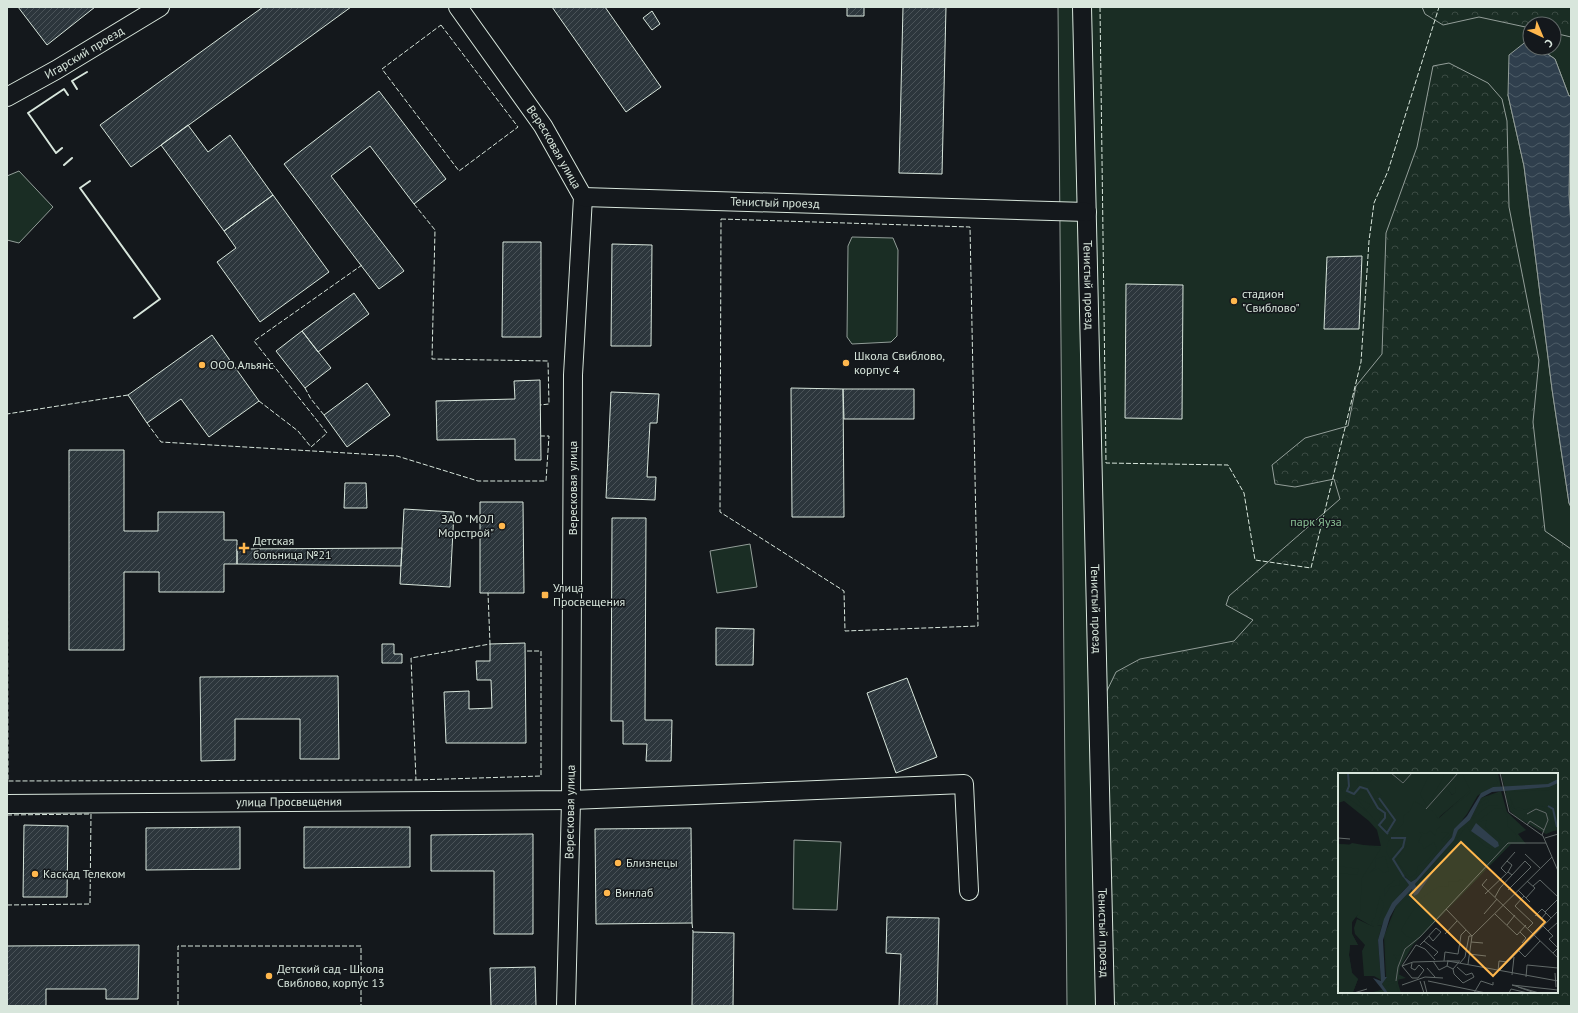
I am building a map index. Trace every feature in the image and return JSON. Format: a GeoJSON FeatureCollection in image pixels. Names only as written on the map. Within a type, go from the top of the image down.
{"type":"FeatureCollection","features":[{"type":"Feature","properties":{"kind":"street","name":"Игарский проезд"},"geometry":{"type":"LineString","coordinates":[[7,97],[56,70],[160,7]]}},
{"type":"Feature","properties":{"kind":"street","name":"Вересковая улица"},"geometry":{"type":"LineString","coordinates":[[458,7],[543,126],[583,197],[573,375],[571,800],[566,1006]]}},
{"type":"Feature","properties":{"kind":"street","name":"Тенистый проезд"},"geometry":{"type":"LineString","coordinates":[[1082,7],[1105,1006]]}},
{"type":"Feature","properties":{"kind":"street","name":"Тенистый проезд"},"geometry":{"type":"LineString","coordinates":[[583,197],[1087,212]]}},
{"type":"Feature","properties":{"kind":"street","name":"улица Просвещения"},"geometry":{"type":"LineString","coordinates":[[7,804],[571,800],[964,784],[969,891]]}},
{"type":"Feature","properties":{"kind":"green space","name":"парк Яуза"},"geometry":{"type":"Polygon","coordinates":[[[1058,7],[1571,7],[1571,96],[1569,96],[1555,59],[1551,56],[1562,56],[1562,16],[1522,16],[1522,54],[1508,95],[1524,166],[1552,389],[1569,503],[1571,507],[1571,1006],[1067,1006],[1058,7]]]}},
{"type":"Feature","properties":{"kind":"green space"},"geometry":{"type":"Polygon","coordinates":[[[1422,7],[1571,7],[1571,37],[1562,35],[1562,16],[1522,16],[1522,26],[1479,17],[1443,25],[1425,14],[1422,7]]]}},
{"type":"Feature","properties":{"kind":"green space"},"geometry":{"type":"Polygon","coordinates":[[[1449,63],[1488,83],[1502,99],[1507,121],[1509,207],[1539,360],[1533,422],[1545,531],[1571,549],[1571,1006],[1104,1006],[1103,699],[1116,672],[1140,659],[1234,641],[1253,620],[1226,605],[1229,596],[1340,499],[1334,479],[1295,487],[1275,484],[1272,465],[1305,438],[1348,426],[1356,386],[1382,354],[1386,233],[1417,147],[1433,66],[1449,63]]]}},
{"type":"Feature","properties":{"kind":"green space"},"geometry":{"type":"Polygon","coordinates":[[[1571,137],[1571,227],[1569,194],[1571,137]]]}},
{"type":"Feature","properties":{"kind":"green space"},"geometry":{"type":"Polygon","coordinates":[[[19,171],[53,207],[19,243],[7,240],[7,176],[19,171]]]}},
{"type":"Feature","properties":{"kind":"green space"},"geometry":{"type":"Polygon","coordinates":[[[852,237],[893,238],[898,250],[897,336],[891,342],[852,344],[847,337],[848,246],[852,237]]]}},
{"type":"Feature","properties":{"kind":"green space"},"geometry":{"type":"Polygon","coordinates":[[[750,544],[757,587],[717,593],[710,551],[750,544]]]}},
{"type":"Feature","properties":{"kind":"green space"},"geometry":{"type":"Polygon","coordinates":[[[794,840],[841,842],[837,910],[793,909],[794,840]]]}},
{"type":"Feature","properties":{"kind":"water"},"geometry":{"type":"Polygon","coordinates":[[[1522,45],[1522,56],[1551,56],[1555,59],[1569,96],[1571,96],[1569,194],[1571,227],[1571,507],[1569,503],[1552,389],[1524,166],[1508,95],[1509,55],[1522,45]]]}},
{"type":"Feature","properties":{"kind":"building"},"geometry":{"type":"Polygon","coordinates":[[[18,7],[95,7],[47,45],[18,7]]]}},
{"type":"Feature","properties":{"kind":"building"},"geometry":{"type":"Polygon","coordinates":[[[263,7],[351,7],[131,167],[100,125],[263,7]]]}},
{"type":"Feature","properties":{"kind":"building"},"geometry":{"type":"Polygon","coordinates":[[[552,7],[605,7],[661,87],[626,112],[552,7]]]}},
{"type":"Feature","properties":{"kind":"building"},"geometry":{"type":"Polygon","coordinates":[[[847,7],[864,7],[864,16],[847,16],[847,7]]]}},
{"type":"Feature","properties":{"kind":"building"},"geometry":{"type":"Polygon","coordinates":[[[903,7],[946,7],[942,174],[899,173],[903,7]]]}},
{"type":"Feature","properties":{"kind":"building"},"geometry":{"type":"Polygon","coordinates":[[[652,11],[660,24],[652,30],[643,18],[652,11]]]}},
{"type":"Feature","properties":{"kind":"building"},"geometry":{"type":"Polygon","coordinates":[[[379,91],[446,179],[414,204],[370,146],[331,176],[404,271],[379,289],[284,164],[379,91]]]}},
{"type":"Feature","properties":{"kind":"building"},"geometry":{"type":"Polygon","coordinates":[[[188,125],[208,152],[230,135],[273,195],[224,231],[161,145],[188,125]]]}},
{"type":"Feature","properties":{"kind":"building"},"geometry":{"type":"Polygon","coordinates":[[[273,195],[329,272],[260,322],[217,262],[236,248],[224,231],[273,195]]]}},
{"type":"Feature","properties":{"kind":"building"},"geometry":{"type":"Polygon","coordinates":[[[503,242],[541,242],[541,337],[502,337],[503,242]]]}},
{"type":"Feature","properties":{"kind":"building"},"geometry":{"type":"Polygon","coordinates":[[[612,244],[652,245],[651,346],[611,346],[612,244]]]}},
{"type":"Feature","properties":{"kind":"building"},"geometry":{"type":"Polygon","coordinates":[[[1362,256],[1359,329],[1324,329],[1327,257],[1362,256]]]}},
{"type":"Feature","properties":{"kind":"building"},"geometry":{"type":"Polygon","coordinates":[[[1126,284],[1183,285],[1182,419],[1125,418],[1126,284]]]}},
{"type":"Feature","properties":{"kind":"building"},"geometry":{"type":"Polygon","coordinates":[[[354,293],[369,314],[318,352],[302,331],[354,293]]]}},
{"type":"Feature","properties":{"kind":"building"},"geometry":{"type":"Polygon","coordinates":[[[302,331],[331,368],[305,388],[276,351],[302,331]]]}},
{"type":"Feature","properties":{"kind":"building","name":"ООО Альянс"},"geometry":{"type":"Polygon","coordinates":[[[212,335],[259,401],[209,437],[181,399],[147,423],[128,395],[212,335]]]}},
{"type":"Feature","properties":{"kind":"building"},"geometry":{"type":"Polygon","coordinates":[[[540,380],[541,460],[515,460],[515,439],[437,440],[436,401],[515,399],[514,381],[540,380]]]}},
{"type":"Feature","properties":{"kind":"building"},"geometry":{"type":"Polygon","coordinates":[[[367,383],[390,415],[347,447],[324,415],[367,383]]]}},
{"type":"Feature","properties":{"kind":"building"},"geometry":{"type":"Polygon","coordinates":[[[791,388],[843,389],[844,517],[792,517],[791,388]]]}},
{"type":"Feature","properties":{"kind":"building"},"geometry":{"type":"Polygon","coordinates":[[[843,389],[914,389],[914,419],[844,419],[843,389]]]}},
{"type":"Feature","properties":{"kind":"building"},"geometry":{"type":"Polygon","coordinates":[[[611,392],[659,394],[657,423],[650,423],[647,477],[656,477],[655,500],[606,498],[611,392]]]}},
{"type":"Feature","properties":{"kind":"building"},"geometry":{"type":"Polygon","coordinates":[[[69,450],[124,450],[124,531],[158,531],[158,512],[224,512],[224,540],[237,540],[237,564],[224,564],[224,592],[159,592],[159,572],[124,572],[124,650],[69,650],[69,450]]]}},
{"type":"Feature","properties":{"kind":"building"},"geometry":{"type":"Polygon","coordinates":[[[345,483],[366,483],[367,508],[344,508],[345,483]]]}},
{"type":"Feature","properties":{"kind":"building","name":"ЗАО \"МОЛ Морстрой\""},"geometry":{"type":"Polygon","coordinates":[[[480,502],[523,502],[524,593],[480,593],[480,502]]]}},
{"type":"Feature","properties":{"kind":"building"},"geometry":{"type":"Polygon","coordinates":[[[404,509],[454,512],[450,587],[400,584],[404,509]]]}},
{"type":"Feature","properties":{"kind":"building"},"geometry":{"type":"Polygon","coordinates":[[[612,518],[646,518],[645,720],[672,720],[671,761],[646,761],[647,744],[623,744],[623,721],[611,721],[612,518]]]}},
{"type":"Feature","properties":{"kind":"building"},"geometry":{"type":"Polygon","coordinates":[[[402,548],[401,566],[237,564],[237,549],[402,548]]]}},
{"type":"Feature","properties":{"kind":"building"},"geometry":{"type":"Polygon","coordinates":[[[716,628],[754,629],[753,665],[716,665],[716,628]]]}},
{"type":"Feature","properties":{"kind":"building"},"geometry":{"type":"Polygon","coordinates":[[[525,643],[526,743],[446,743],[444,692],[469,691],[469,709],[492,708],[491,680],[477,680],[476,661],[490,661],[490,644],[525,643]]]}},
{"type":"Feature","properties":{"kind":"building"},"geometry":{"type":"Polygon","coordinates":[[[382,644],[394,644],[394,654],[402,654],[402,663],[382,663],[382,644]]]}},
{"type":"Feature","properties":{"kind":"building"},"geometry":{"type":"Polygon","coordinates":[[[338,676],[339,759],[300,759],[300,719],[235,719],[235,760],[201,761],[200,677],[338,676]]]}},
{"type":"Feature","properties":{"kind":"building"},"geometry":{"type":"Polygon","coordinates":[[[907,678],[937,757],[896,773],[867,693],[907,678]]]}},
{"type":"Feature","properties":{"kind":"building"},"geometry":{"type":"Polygon","coordinates":[[[24,825],[68,826],[67,897],[23,897],[24,825]]]}},
{"type":"Feature","properties":{"kind":"building"},"geometry":{"type":"Polygon","coordinates":[[[240,827],[240,869],[146,870],[146,828],[240,827]]]}},
{"type":"Feature","properties":{"kind":"building"},"geometry":{"type":"Polygon","coordinates":[[[304,827],[410,827],[410,867],[304,868],[304,827]]]}},
{"type":"Feature","properties":{"kind":"building"},"geometry":{"type":"Polygon","coordinates":[[[691,828],[692,923],[596,924],[595,829],[691,828]]]}},
{"type":"Feature","properties":{"kind":"building"},"geometry":{"type":"Polygon","coordinates":[[[533,834],[533,934],[494,934],[494,871],[431,871],[431,835],[533,834]]]}},
{"type":"Feature","properties":{"kind":"building"},"geometry":{"type":"Polygon","coordinates":[[[887,917],[939,918],[937,1006],[899,1006],[901,954],[886,953],[887,917]]]}},
{"type":"Feature","properties":{"kind":"building"},"geometry":{"type":"Polygon","coordinates":[[[693,932],[734,933],[733,1006],[692,1006],[693,932]]]}},
{"type":"Feature","properties":{"kind":"building"},"geometry":{"type":"Polygon","coordinates":[[[139,945],[138,999],[106,999],[106,989],[46,989],[46,1006],[7,1006],[7,946],[139,945]]]}},
{"type":"Feature","properties":{"kind":"building"},"geometry":{"type":"Polygon","coordinates":[[[535,967],[536,1006],[491,1006],[490,968],[535,967]]]}},
{"type":"Feature","properties":{"kind":"fence"},"geometry":{"type":"LineString","coordinates":[[1100,7],[1106,463],[1228,465],[1244,493],[1255,560],[1311,568],[1361,362],[1369,241],[1374,203],[1388,171],[1439,7]]}},
{"type":"Feature","properties":{"kind":"fence"},"geometry":{"type":"LineString","coordinates":[[441,25],[518,127],[459,171],[382,69],[441,25]]}},
{"type":"Feature","properties":{"kind":"fence"},"geometry":{"type":"LineString","coordinates":[[414,204],[435,230],[432,359],[548,361],[549,404],[540,405]]}},
{"type":"Feature","properties":{"kind":"fence"},"geometry":{"type":"LineString","coordinates":[[721,219],[970,227],[978,626],[845,631],[844,591],[720,512],[721,219]]}},
{"type":"Feature","properties":{"kind":"fence"},"geometry":{"type":"LineString","coordinates":[[259,401],[298,431],[311,447],[327,433],[254,341],[362,265]]}},
{"type":"Feature","properties":{"kind":"fence"},"geometry":{"type":"LineString","coordinates":[[305,388],[311,399],[324,415]]}},
{"type":"Feature","properties":{"kind":"fence"},"geometry":{"type":"LineString","coordinates":[[128,395],[7,414],[8,781],[416,780],[411,658],[490,644],[488,593]]}},
{"type":"Feature","properties":{"kind":"fence"},"geometry":{"type":"LineString","coordinates":[[147,423],[161,442],[397,456],[478,481],[546,481],[549,436],[541,436]]}},
{"type":"Feature","properties":{"kind":"fence"},"geometry":{"type":"LineString","coordinates":[[416,780],[541,776],[541,651],[525,651]]}},
{"type":"Feature","properties":{"kind":"fence"},"geometry":{"type":"LineString","coordinates":[[7,815],[91,814],[90,904],[7,905]]}},
{"type":"Feature","properties":{"kind":"fence"},"geometry":{"type":"LineString","coordinates":[[692,923],[693,932]]}},
{"type":"Feature","properties":{"kind":"fence"},"geometry":{"type":"LineString","coordinates":[[178,1006],[178,946],[361,946],[361,1006]]}},
{"type":"Feature","properties":{"kind":"wall"},"geometry":{"type":"LineString","coordinates":[[77,89],[72,81],[87,72]]}},
{"type":"Feature","properties":{"kind":"wall"},"geometry":{"type":"LineString","coordinates":[[62,148],[56,153],[28,113],[64,89],[68,95]]}},
{"type":"Feature","properties":{"kind":"wall"},"geometry":{"type":"LineString","coordinates":[[64,165],[72,158]]}},
{"type":"Feature","properties":{"kind":"wall"},"geometry":{"type":"LineString","coordinates":[[90,181],[80,188],[160,299],[134,318]]}},
{"type":"Feature","properties":{"kind":"place","name":"стадион \"Свиблово\""},"geometry":{"type":"Point","coordinates":[1234,301]}},
{"type":"Feature","properties":{"kind":"place","name":"Школа Свиблово, корпус 4"},"geometry":{"type":"Point","coordinates":[846,363]}},
{"type":"Feature","properties":{"kind":"place","name":"ООО Альянс"},"geometry":{"type":"Point","coordinates":[202,365]}},
{"type":"Feature","properties":{"kind":"place","name":"ЗАО \"МОЛ Морстрой\""},"geometry":{"type":"Point","coordinates":[502,526]}},
{"type":"Feature","properties":{"kind":"place","name":"Детская больница №21"},"geometry":{"type":"Point","coordinates":[244,548]}},
{"type":"Feature","properties":{"kind":"place","name":"Улица Просвещения"},"geometry":{"type":"Point","coordinates":[545,595]}},
{"type":"Feature","properties":{"kind":"place","name":"Близнецы"},"geometry":{"type":"Point","coordinates":[618,863]}},
{"type":"Feature","properties":{"kind":"place","name":"Каскад Телеком"},"geometry":{"type":"Point","coordinates":[35,874]}},
{"type":"Feature","properties":{"kind":"place","name":"Винлаб"},"geometry":{"type":"Point","coordinates":[607,893]}},
{"type":"Feature","properties":{"kind":"place","name":"Детский сад - Школа Свиблово, корпус 13"},"geometry":{"type":"Point","coordinates":[269,976]}}]}
